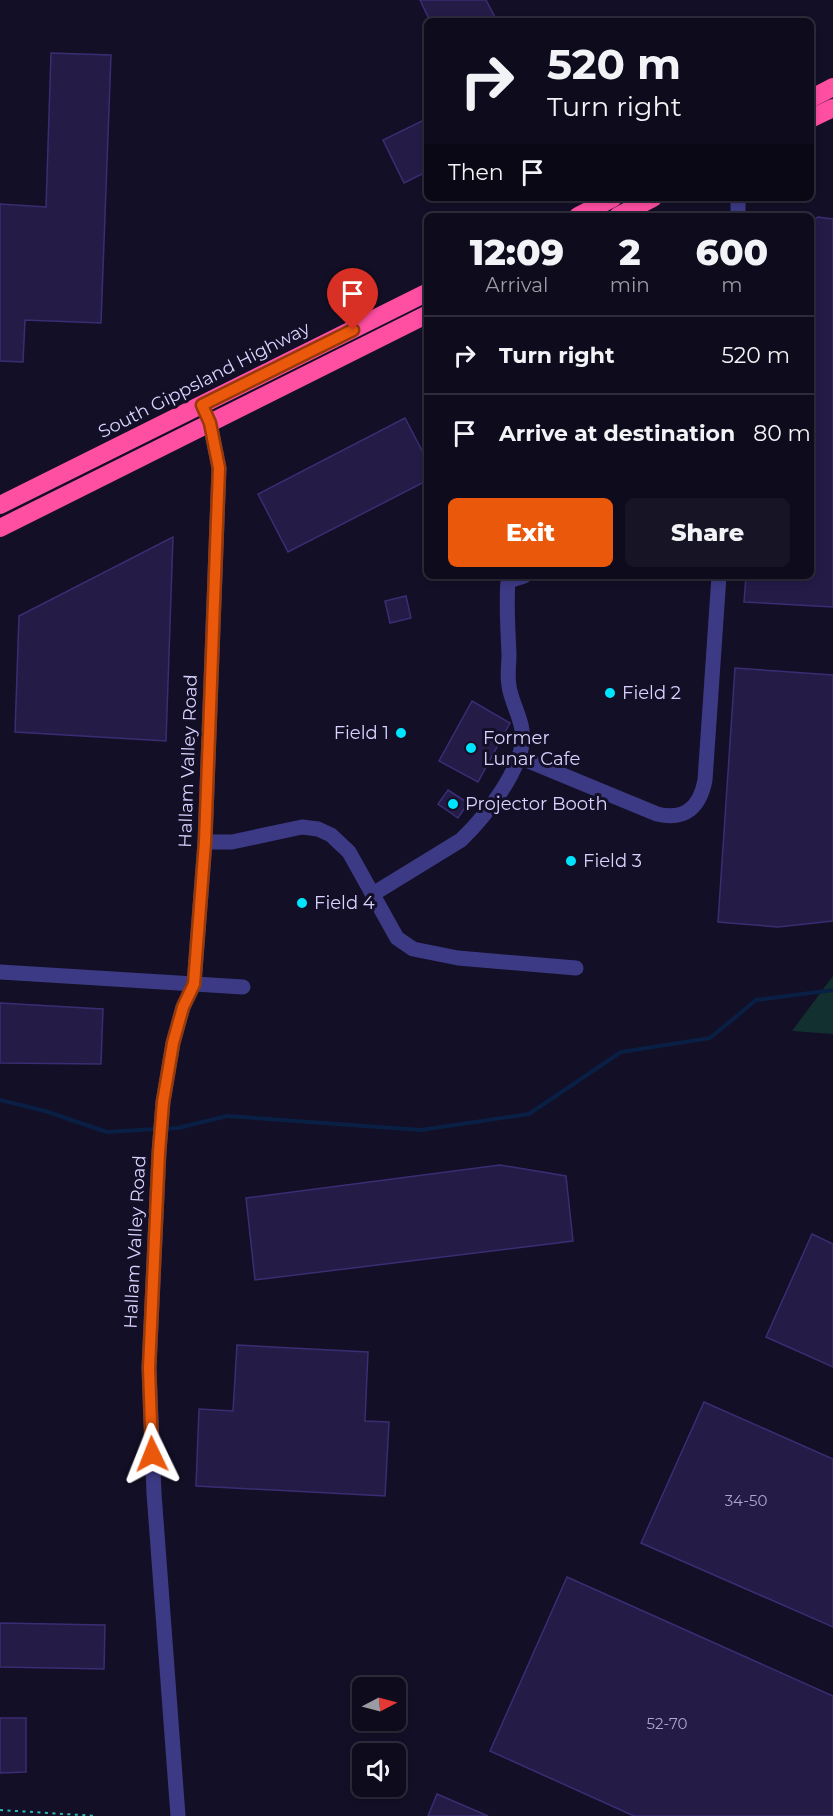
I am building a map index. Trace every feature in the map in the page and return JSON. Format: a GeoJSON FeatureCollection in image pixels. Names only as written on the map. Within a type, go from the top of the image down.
{"type":"FeatureCollection","features":[{"type":"Feature","properties":{"kind":"highway"},"geometry":{"type":"LineString","coordinates":[[814,97],[833,87]]}},
{"type":"Feature","properties":{"kind":"highway"},"geometry":{"type":"LineString","coordinates":[[814,117],[833,108]]}},
{"type":"Feature","properties":{"kind":"highway"},"geometry":{"type":"LineString","coordinates":[[584,213],[607,201]]}},
{"type":"Feature","properties":{"kind":"highway"},"geometry":{"type":"LineString","coordinates":[[624,213],[647,201]]}},
{"type":"Feature","properties":{"kind":"highway","name":"South Gippsland Highway"},"geometry":{"type":"LineString","coordinates":[[2,517],[183,414],[422,295]]}},
{"type":"Feature","properties":{"kind":"highway","name":"South Gippsland Highway"},"geometry":{"type":"LineString","coordinates":[[2,517],[210,423],[424,315]]}},
{"type":"Feature","properties":{"kind":"highway"},"geometry":{"type":"LineString","coordinates":[[202,405],[210,423]]}},
{"type":"Feature","properties":{"kind":"street","name":"Hallam Valley Road"},"geometry":{"type":"LineString","coordinates":[[178,1816],[154,1493],[149,1368],[163,1102],[173,1043],[183,1007],[194,984],[205,842],[219,468],[210,423]]}},
{"type":"Feature","properties":{"kind":"street"},"geometry":{"type":"LineString","coordinates":[[373,894],[422,866],[466,835],[494,801],[519,757],[523,741],[522,731],[509,688],[506,602],[508,580],[512,579]]}},
{"type":"Feature","properties":{"kind":"street"},"geometry":{"type":"LineString","coordinates":[[519,757],[657,814],[676,816],[691,808],[698,801],[705,780],[719,579]]}},
{"type":"Feature","properties":{"kind":"street"},"geometry":{"type":"LineString","coordinates":[[205,842],[231,842],[302,827],[318,829],[331,835],[345,848],[398,938],[413,949],[458,958],[576,968]]}},
{"type":"Feature","properties":{"kind":"street"},"geometry":{"type":"LineString","coordinates":[[0,972],[243,987]]}},
{"type":"Feature","properties":{"kind":"path"},"geometry":{"type":"LineString","coordinates":[[0,1810],[97,1816]]}},
{"type":"Feature","properties":{"kind":"green space"},"geometry":{"type":"Polygon","coordinates":[[[833,976],[833,1034],[792,1031],[833,976]]]}},
{"type":"Feature","properties":{"kind":"building"},"geometry":{"type":"Polygon","coordinates":[[[420,0],[486,0],[495,18],[429,18],[420,0]]]}},
{"type":"Feature","properties":{"kind":"building"},"geometry":{"type":"Polygon","coordinates":[[[51,53],[111,55],[101,323],[25,320],[23,362],[0,361],[0,204],[46,207],[51,53]]]}},
{"type":"Feature","properties":{"kind":"building"},"geometry":{"type":"Polygon","coordinates":[[[424,120],[424,173],[404,183],[383,140],[424,120]]]}},
{"type":"Feature","properties":{"kind":"building"},"geometry":{"type":"Polygon","coordinates":[[[818,217],[833,219],[833,607],[744,602],[746,579],[814,579],[814,220],[818,217]]]}},
{"type":"Feature","properties":{"kind":"building"},"geometry":{"type":"Polygon","coordinates":[[[405,418],[424,454],[424,482],[288,552],[258,494],[405,418]]]}},
{"type":"Feature","properties":{"kind":"building"},"geometry":{"type":"Polygon","coordinates":[[[173,537],[166,741],[15,732],[19,616],[173,537]]]}},
{"type":"Feature","properties":{"kind":"building"},"geometry":{"type":"Polygon","coordinates":[[[406,596],[411,618],[390,623],[385,601],[406,596]]]}},
{"type":"Feature","properties":{"kind":"building"},"geometry":{"type":"Polygon","coordinates":[[[735,668],[833,675],[833,921],[778,927],[718,922],[735,668]]]}},
{"type":"Feature","properties":{"kind":"building","name":"Former Lunar Cafe"},"geometry":{"type":"Polygon","coordinates":[[[472,701],[510,723],[478,782],[439,761],[472,701]]]}},
{"type":"Feature","properties":{"kind":"building","name":"Projector Booth"},"geometry":{"type":"Polygon","coordinates":[[[448,790],[468,803],[458,818],[438,804],[448,790]]]}},
{"type":"Feature","properties":{"kind":"building"},"geometry":{"type":"Polygon","coordinates":[[[0,1003],[103,1009],[101,1064],[0,1063],[0,1003]]]}},
{"type":"Feature","properties":{"kind":"building"},"geometry":{"type":"Polygon","coordinates":[[[500,1165],[566,1176],[573,1241],[255,1280],[246,1198],[500,1165]]]}},
{"type":"Feature","properties":{"kind":"building"},"geometry":{"type":"Polygon","coordinates":[[[812,1234],[833,1244],[833,1367],[766,1337],[812,1234]]]}},
{"type":"Feature","properties":{"kind":"building"},"geometry":{"type":"Polygon","coordinates":[[[237,1345],[368,1352],[365,1421],[389,1422],[385,1496],[196,1486],[199,1409],[233,1411],[237,1345]]]}},
{"type":"Feature","properties":{"kind":"building"},"geometry":{"type":"Polygon","coordinates":[[[704,1402],[833,1459],[833,1627],[641,1543],[704,1402]]]}},
{"type":"Feature","properties":{"kind":"building"},"geometry":{"type":"Polygon","coordinates":[[[567,1577],[833,1696],[833,1816],[634,1816],[490,1751],[567,1577]]]}},
{"type":"Feature","properties":{"kind":"building"},"geometry":{"type":"Polygon","coordinates":[[[0,1623],[105,1625],[104,1669],[0,1667],[0,1623]]]}},
{"type":"Feature","properties":{"kind":"building"},"geometry":{"type":"Polygon","coordinates":[[[0,1718],[26,1718],[26,1772],[0,1773],[0,1718]]]}},
{"type":"Feature","properties":{"kind":"building"},"geometry":{"type":"Polygon","coordinates":[[[437,1794],[488,1816],[428,1816],[437,1794]]]}},
{"type":"Feature","properties":{"kind":"waterway"},"geometry":{"type":"LineString","coordinates":[[163,1129],[178,1128],[227,1116],[421,1130],[529,1114],[621,1052],[710,1038],[756,1000],[833,990]]}},
{"type":"Feature","properties":{"kind":"waterway"},"geometry":{"type":"LineString","coordinates":[[0,1100],[45,1111],[107,1132],[156,1129]]}},
{"type":"Feature","properties":{"kind":"place","name":"Field 2"},"geometry":{"type":"Point","coordinates":[610,693]}},
{"type":"Feature","properties":{"kind":"place","name":"Field 1"},"geometry":{"type":"Point","coordinates":[401,733]}},
{"type":"Feature","properties":{"kind":"place","name":"Former Lunar Cafe"},"geometry":{"type":"Point","coordinates":[471,748]}},
{"type":"Feature","properties":{"kind":"place","name":"Projector Booth"},"geometry":{"type":"Point","coordinates":[453,804]}},
{"type":"Feature","properties":{"kind":"place","name":"Field 3"},"geometry":{"type":"Point","coordinates":[571,861]}},
{"type":"Feature","properties":{"kind":"place","name":"Field 4"},"geometry":{"type":"Point","coordinates":[302,903]}},
{"type":"Feature","properties":{"kind":"route"},"geometry":{"type":"LineString","coordinates":[[152,1454],[149,1368],[163,1102],[173,1043],[183,1007],[194,984],[205,842],[219,468],[210,423],[202,405],[353,330]]}}]}
